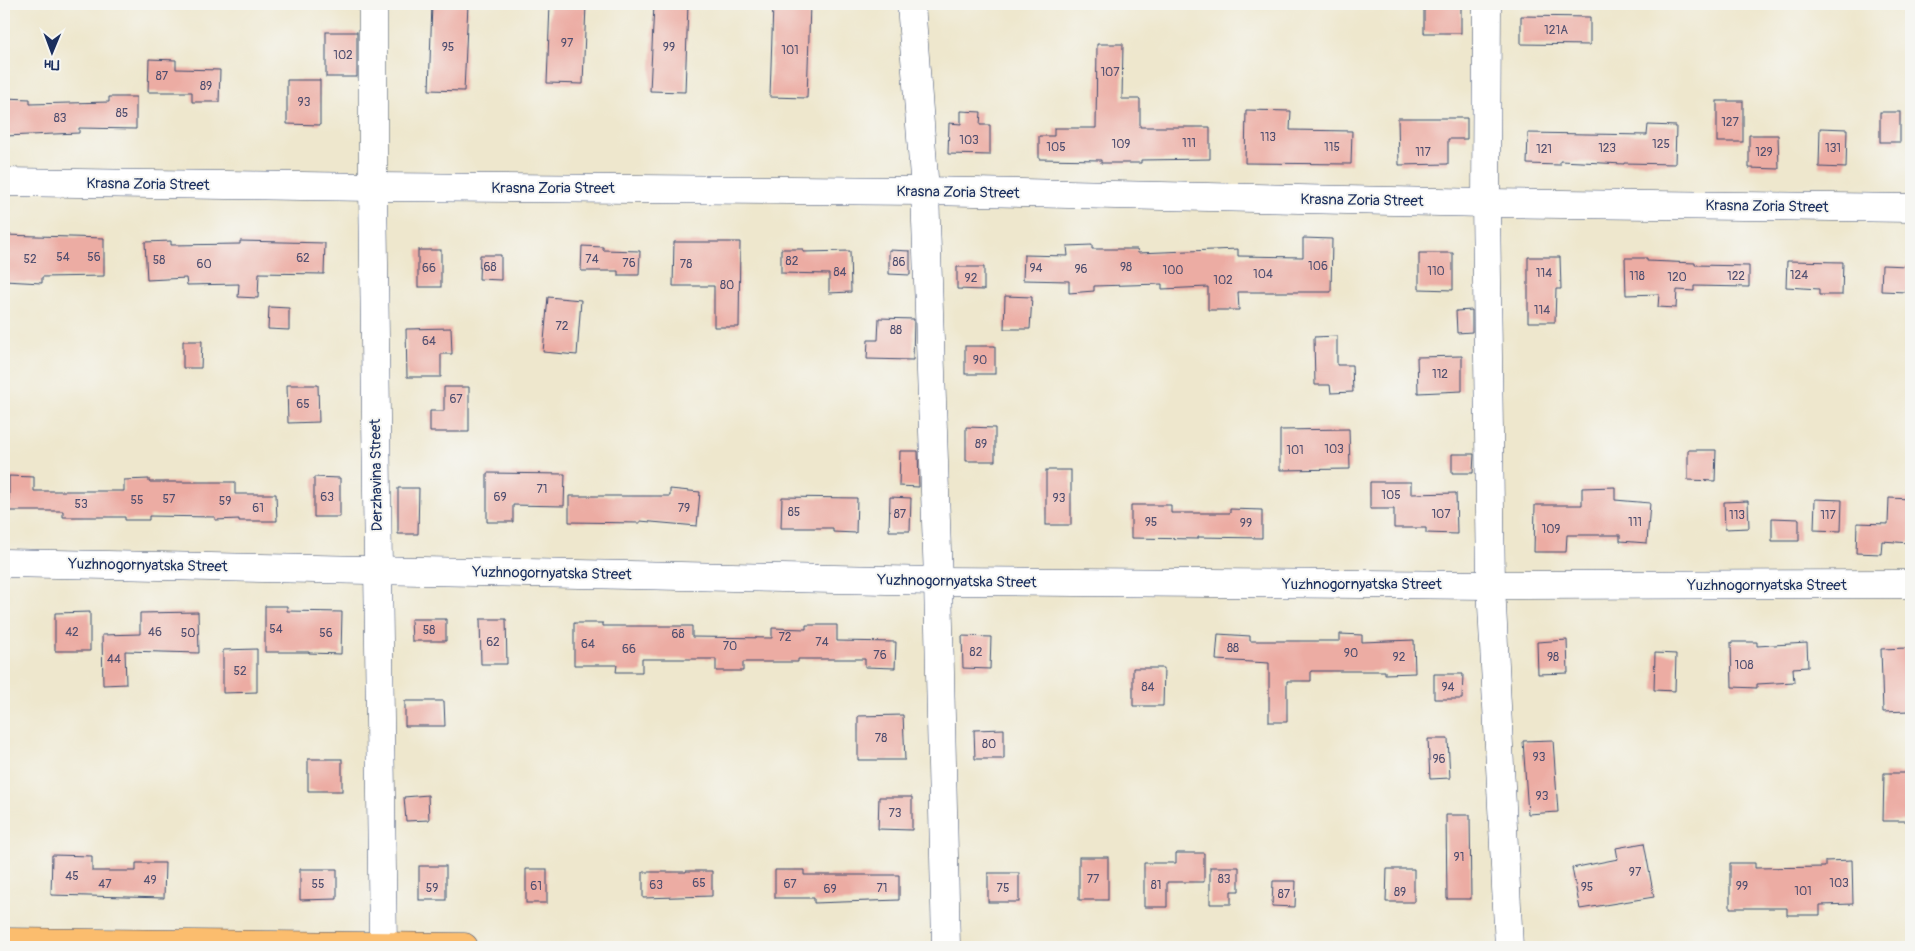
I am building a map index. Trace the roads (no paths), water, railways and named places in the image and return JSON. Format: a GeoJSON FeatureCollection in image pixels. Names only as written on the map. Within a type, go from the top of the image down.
{"type":"FeatureCollection","features":[{"type":"Feature","properties":{"kind":"main road"},"geometry":{"type":"LineString","coordinates":[[4,942],[464,947]]}},
{"type":"Feature","properties":{"kind":"street","name":"Derzhavina Street"},"geometry":{"type":"LineString","coordinates":[[373,4],[373,187],[383,947]]}},
{"type":"Feature","properties":{"kind":"street"},"geometry":{"type":"LineString","coordinates":[[911,4],[925,191],[938,581],[946,947]]}},
{"type":"Feature","properties":{"kind":"street"},"geometry":{"type":"LineString","coordinates":[[1487,4],[1486,203],[1491,585],[1509,947]]}},
{"type":"Feature","properties":{"kind":"street","name":"Krasna Zoria Street"},"geometry":{"type":"LineString","coordinates":[[4,182],[925,191],[1486,203],[1911,208]]}},
{"type":"Feature","properties":{"kind":"street","name":"Yuzhnogornyatska Street"},"geometry":{"type":"LineString","coordinates":[[4,563],[938,581],[1491,585],[1911,584]]}}]}
